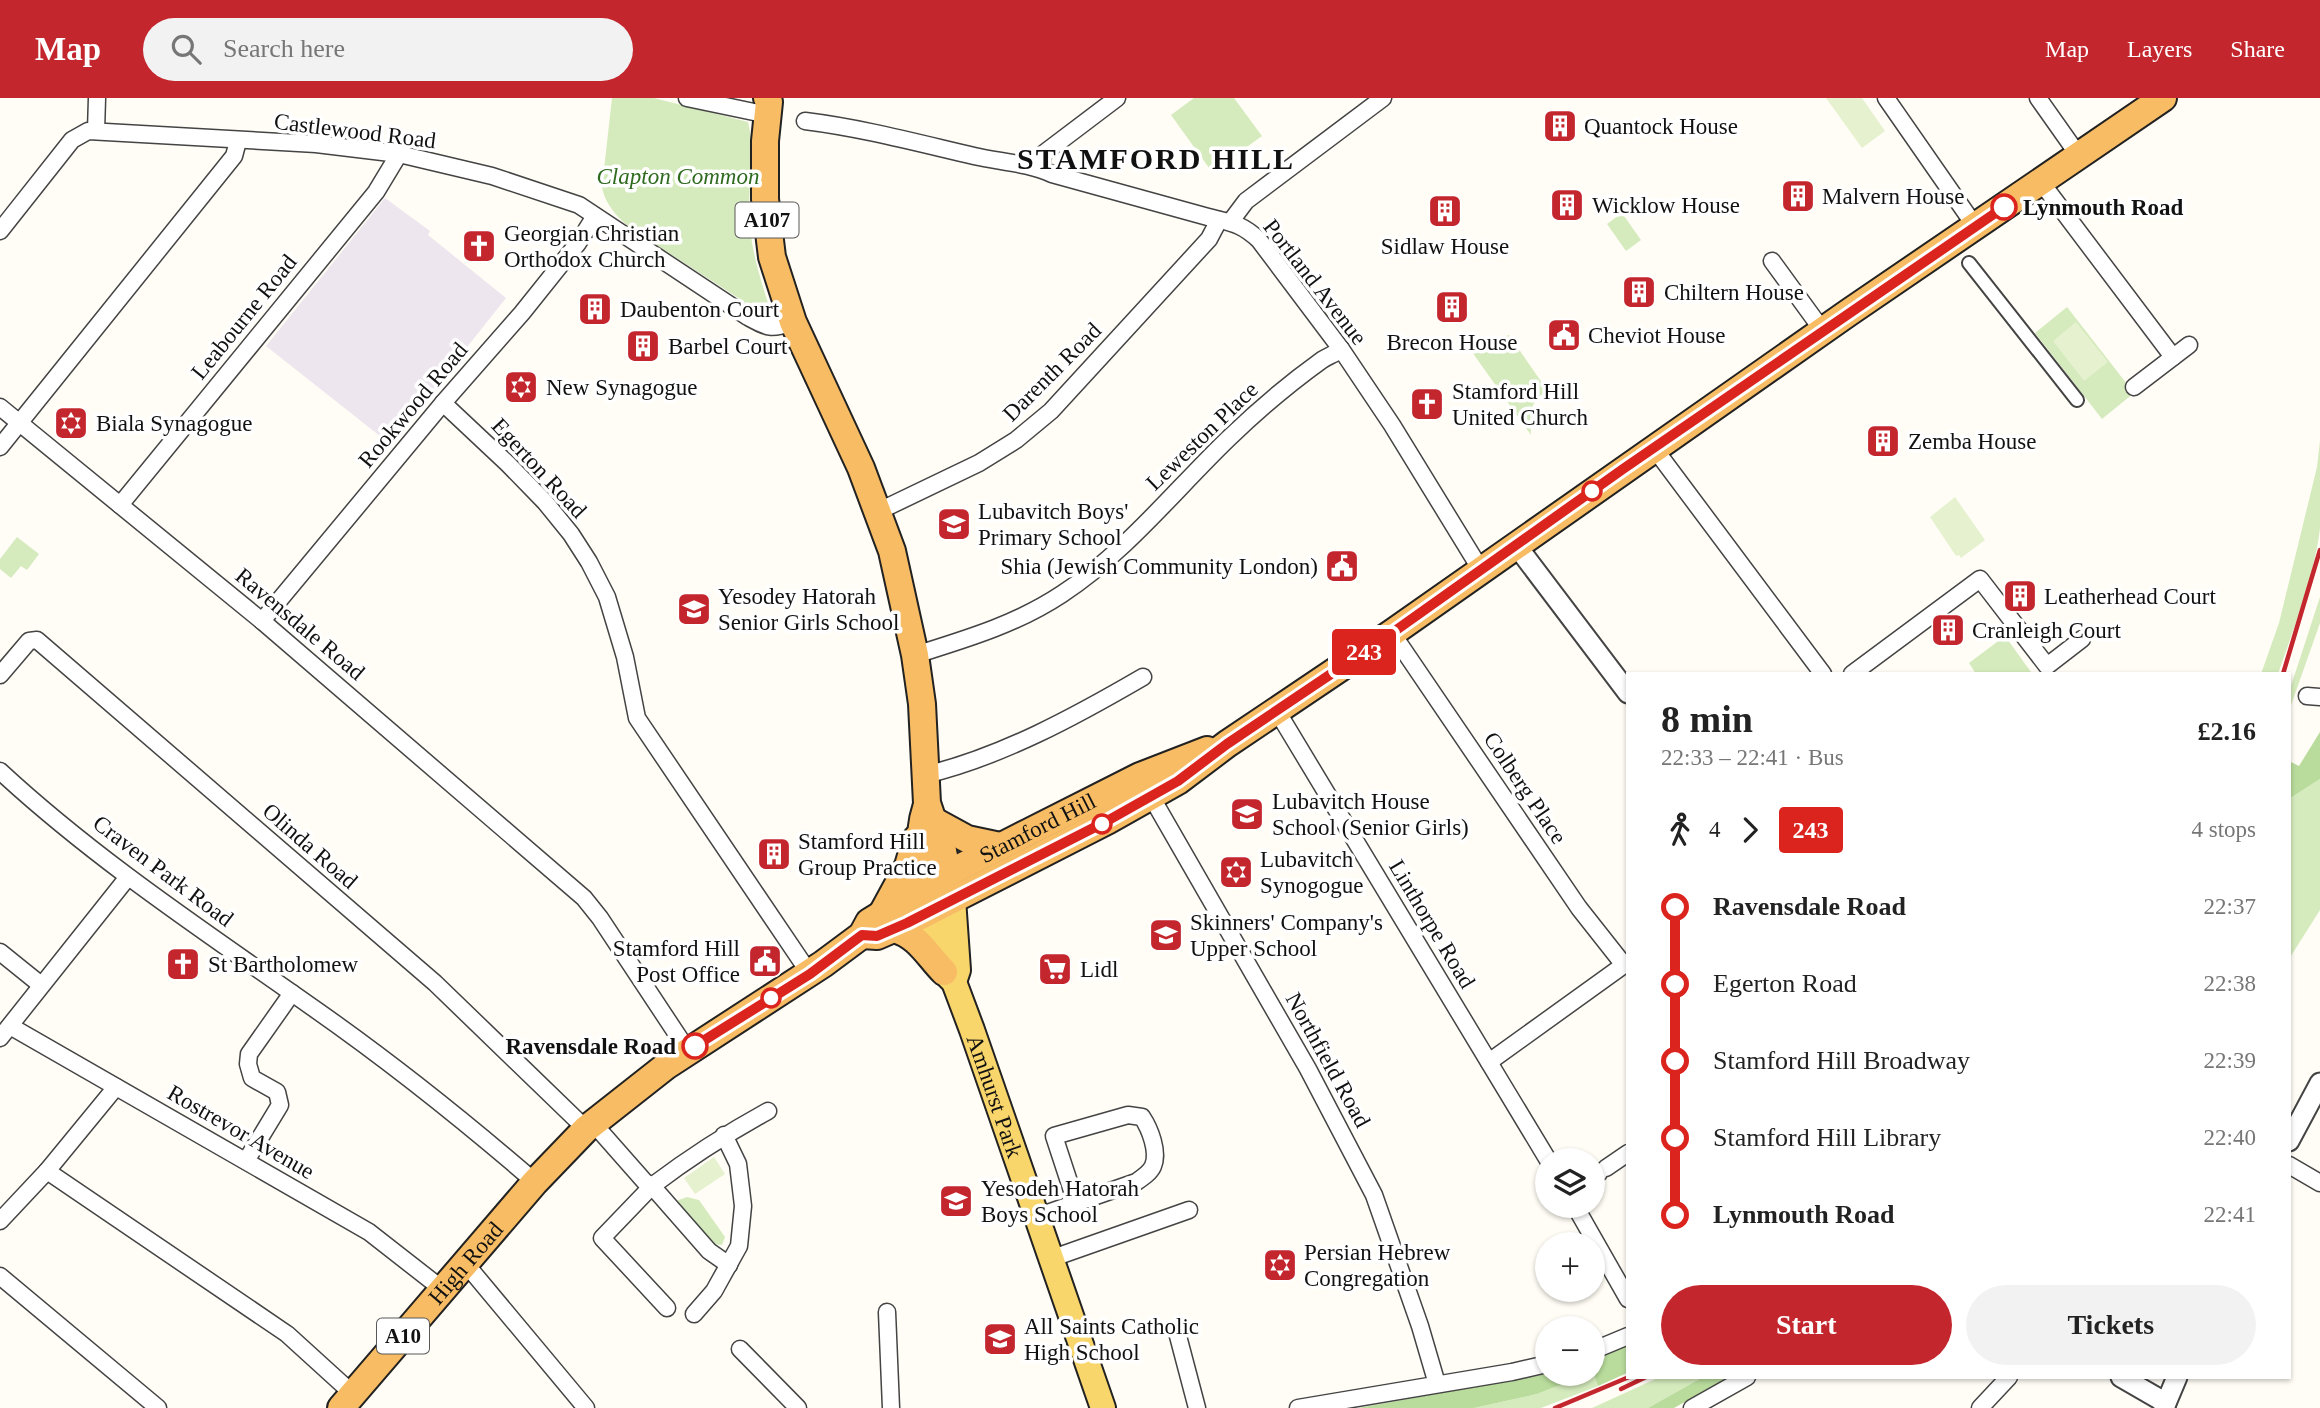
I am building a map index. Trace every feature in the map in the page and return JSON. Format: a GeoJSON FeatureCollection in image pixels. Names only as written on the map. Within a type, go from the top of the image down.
{"type":"FeatureCollection","features":[{"type":"Feature","properties":{"kind":"highway","name":"Stamford Hill"},"geometry":{"type":"LineString","coordinates":[[535,1182],[589,1126],[640,1084],[810,974],[862,935],[869,922],[888,921],[1145,787],[1188,756],[1227,744],[1392,633],[1654,448],[2164,98]]}},
{"type":"Feature","properties":{"kind":"highway","name":"A107"},"geometry":{"type":"LineString","coordinates":[[770,103],[764,177],[768,228],[777,277],[793,322],[879,511],[892,551],[915,655],[922,704],[927,816],[943,851],[939,893]]}},
{"type":"Feature","properties":{"kind":"highway","name":"A107"},"geometry":{"type":"LineString","coordinates":[[927,816],[888,921],[924,947],[949,977]]}},
{"type":"Feature","properties":{"kind":"highway"},"geometry":{"type":"LineString","coordinates":[[927,816],[967,839],[1000,846]]}},
{"type":"Feature","properties":{"kind":"highway","name":"Stamford Hill"},"geometry":{"type":"LineString","coordinates":[[939,893],[1000,846],[1080,820]]}},
{"type":"Feature","properties":{"kind":"highway","name":"High Road"},"geometry":{"type":"LineString","coordinates":[[347,1401],[535,1182]]}},
{"type":"Feature","properties":{"kind":"main road","name":"Amhurst Park"},"geometry":{"type":"LineString","coordinates":[[939,893],[958,970],[949,977],[1103,1408]]}},
{"type":"Feature","properties":{"kind":"street"},"geometry":{"type":"LineString","coordinates":[[0,232],[72,140],[83,133],[96,131],[97,98]]}},
{"type":"Feature","properties":{"kind":"street"},"geometry":{"type":"LineString","coordinates":[[687,98],[770,103]]}},
{"type":"Feature","properties":{"kind":"street"},"geometry":{"type":"LineString","coordinates":[[1041,167],[1043,155],[1117,98]]}},
{"type":"Feature","properties":{"kind":"street","name":"Darenth Road"},"geometry":{"type":"LineString","coordinates":[[879,511],[979,463],[1025,433],[1051,411],[1225,220],[1246,201],[1383,98]]}},
{"type":"Feature","properties":{"kind":"street"},"geometry":{"type":"LineString","coordinates":[[1886,98],[1975,226]]}},
{"type":"Feature","properties":{"kind":"street"},"geometry":{"type":"LineString","coordinates":[[2038,98],[2080,156]]}},
{"type":"Feature","properties":{"kind":"street","name":"Portland Avenue"},"geometry":{"type":"LineString","coordinates":[[805,121],[837,125],[1006,163],[1041,167],[1052,174],[1245,227],[1259,240],[1340,349],[1392,425],[1481,570]]}},
{"type":"Feature","properties":{"kind":"street","name":"Castlewood Road"},"geometry":{"type":"LineString","coordinates":[[96,131],[316,144],[399,154],[492,176],[579,205],[769,328],[793,322]]}},
{"type":"Feature","properties":{"kind":"street"},"geometry":{"type":"LineString","coordinates":[[0,447],[234,156],[238,141]]}},
{"type":"Feature","properties":{"kind":"street","name":"Leabourne Road"},"geometry":{"type":"LineString","coordinates":[[120,505],[376,192],[399,154]]}},
{"type":"Feature","properties":{"kind":"street"},"geometry":{"type":"LineString","coordinates":[[2041,182],[2173,357]]}},
{"type":"Feature","properties":{"kind":"street","name":"Rookwood Road"},"geometry":{"type":"LineString","coordinates":[[262,621],[443,403],[522,313],[578,243],[595,216]]}},
{"type":"Feature","properties":{"kind":"street"},"geometry":{"type":"LineString","coordinates":[[1772,261],[1823,331]]}},
{"type":"Feature","properties":{"kind":"street"},"geometry":{"type":"LineString","coordinates":[[1969,263],[2077,400]]}},
{"type":"Feature","properties":{"kind":"street"},"geometry":{"type":"LineString","coordinates":[[2134,387],[2189,345]]}},
{"type":"Feature","properties":{"kind":"street","name":"Leweston Place"},"geometry":{"type":"LineString","coordinates":[[915,655],[990,632],[1035,610],[1078,583],[1119,550],[1271,399],[1340,349]]}},
{"type":"Feature","properties":{"kind":"street","name":"Egerton Road"},"geometry":{"type":"LineString","coordinates":[[443,403],[545,502],[589,562],[610,609],[625,657],[637,718],[810,974]]}},
{"type":"Feature","properties":{"kind":"street","name":"Ravensdale Road"},"geometry":{"type":"LineString","coordinates":[[0,407],[262,621],[584,898],[688,1051]]}},
{"type":"Feature","properties":{"kind":"street"},"geometry":{"type":"LineString","coordinates":[[1654,448],[1822,672]]}},
{"type":"Feature","properties":{"kind":"street"},"geometry":{"type":"LineString","coordinates":[[1516,545],[1626,689]]}},
{"type":"Feature","properties":{"kind":"street"},"geometry":{"type":"LineString","coordinates":[[1855,672],[1980,579],[2044,668],[2082,639]]}},
{"type":"Feature","properties":{"kind":"street","name":"Colberg Place"},"geometry":{"type":"LineString","coordinates":[[1392,633],[1579,908],[1626,964]]}},
{"type":"Feature","properties":{"kind":"street","name":"Olinda Road"},"geometry":{"type":"LineString","coordinates":[[0,675],[29,641],[37,640],[435,983],[589,1126]]}},
{"type":"Feature","properties":{"kind":"street"},"geometry":{"type":"LineString","coordinates":[[925,775],[961,767],[1044,731],[1143,677]]}},
{"type":"Feature","properties":{"kind":"street","name":"Linthorpe Road"},"geometry":{"type":"LineString","coordinates":[[1277,711],[1541,1148]]}},
{"type":"Feature","properties":{"kind":"street","name":"Craven Park Road"},"geometry":{"type":"LineString","coordinates":[[0,771],[128,877],[418,1084],[462,1118],[535,1182]]}},
{"type":"Feature","properties":{"kind":"street","name":"Northfield Road"},"geometry":{"type":"LineString","coordinates":[[1145,787],[1308,1069],[1374,1195],[1420,1326],[1437,1384]]}},
{"type":"Feature","properties":{"kind":"street"},"geometry":{"type":"LineString","coordinates":[[5,1032],[128,877]]}},
{"type":"Feature","properties":{"kind":"street"},"geometry":{"type":"LineString","coordinates":[[0,952],[41,985]]}},
{"type":"Feature","properties":{"kind":"street"},"geometry":{"type":"LineString","coordinates":[[1489,1062],[1626,964]]}},
{"type":"Feature","properties":{"kind":"street"},"geometry":{"type":"LineString","coordinates":[[246,1161],[280,1105],[277,1092],[253,1078],[248,1064],[249,1054],[292,993]]}},
{"type":"Feature","properties":{"kind":"street","name":"Rostrevor Avenue"},"geometry":{"type":"LineString","coordinates":[[5,1032],[117,1087],[369,1232],[442,1289]]}},
{"type":"Feature","properties":{"kind":"street"},"geometry":{"type":"LineString","coordinates":[[2291,1137],[2320,1083]]}},
{"type":"Feature","properties":{"kind":"street"},"geometry":{"type":"LineString","coordinates":[[0,1222],[47,1171],[117,1087]]}},
{"type":"Feature","properties":{"kind":"street"},"geometry":{"type":"LineString","coordinates":[[667,1308],[602,1238],[652,1186],[689,1157],[768,1111]]}},
{"type":"Feature","properties":{"kind":"street"},"geometry":{"type":"LineString","coordinates":[[1036,1217],[1076,1203],[1136,1182],[1153,1167],[1150,1129],[1142,1117],[1128,1115],[1055,1136],[1076,1203]]}},
{"type":"Feature","properties":{"kind":"street"},"geometry":{"type":"LineString","coordinates":[[589,1126],[652,1186],[709,1251],[729,1265]]}},
{"type":"Feature","properties":{"kind":"street"},"geometry":{"type":"LineString","coordinates":[[694,1314],[714,1292],[739,1246],[743,1206],[738,1164],[724,1135]]}},
{"type":"Feature","properties":{"kind":"street"},"geometry":{"type":"LineString","coordinates":[[1605,1169],[1626,1154]]}},
{"type":"Feature","properties":{"kind":"street"},"geometry":{"type":"LineString","coordinates":[[2291,1166],[2320,1183]]}},
{"type":"Feature","properties":{"kind":"street"},"geometry":{"type":"LineString","coordinates":[[47,1171],[287,1334],[347,1401]]}},
{"type":"Feature","properties":{"kind":"street"},"geometry":{"type":"LineString","coordinates":[[1050,1259],[1189,1210]]}},
{"type":"Feature","properties":{"kind":"street"},"geometry":{"type":"LineString","coordinates":[[1582,1218],[1626,1295]]}},
{"type":"Feature","properties":{"kind":"street"},"geometry":{"type":"LineString","coordinates":[[465,1263],[586,1408]]}},
{"type":"Feature","properties":{"kind":"street"},"geometry":{"type":"LineString","coordinates":[[0,1276],[158,1408]]}},
{"type":"Feature","properties":{"kind":"street"},"geometry":{"type":"LineString","coordinates":[[887,1312],[891,1408]]}},
{"type":"Feature","properties":{"kind":"street"},"geometry":{"type":"LineString","coordinates":[[1178,1336],[1197,1408]]}},
{"type":"Feature","properties":{"kind":"street"},"geometry":{"type":"LineString","coordinates":[[1605,1346],[1626,1337]]}},
{"type":"Feature","properties":{"kind":"street"},"geometry":{"type":"LineString","coordinates":[[740,1349],[798,1408]]}},
{"type":"Feature","properties":{"kind":"street"},"geometry":{"type":"LineString","coordinates":[[1298,1408],[1535,1367]]}},
{"type":"Feature","properties":{"kind":"street"},"geometry":{"type":"LineString","coordinates":[[1692,1408],[1743,1379]]}},
{"type":"Feature","properties":{"kind":"street"},"geometry":{"type":"LineString","coordinates":[[1980,1408],[2007,1379]]}},
{"type":"Feature","properties":{"kind":"street"},"geometry":{"type":"LineString","coordinates":[[2124,1379],[2168,1406],[2176,1379]]}},
{"type":"Feature","properties":{"kind":"shaded area"},"geometry":{"type":"Polygon","coordinates":[[[385,198],[430,231],[428,235],[506,298],[390,444],[266,346],[385,198]]]}},
{"type":"Feature","properties":{"kind":"green space","name":"Clapton Common"},"geometry":{"type":"Polygon","coordinates":[[[612,98],[654,98],[748,122],[751,154],[751,234],[769,313],[760,312],[638,233],[610,207],[602,187],[612,98]]]}},
{"type":"Feature","properties":{"kind":"green space"},"geometry":{"type":"Polygon","coordinates":[[[1194,98],[1234,98],[1262,136],[1212,172],[1171,115],[1194,98]]]}},
{"type":"Feature","properties":{"kind":"green space"},"geometry":{"type":"Polygon","coordinates":[[[1826,98],[1862,98],[1885,131],[1862,148],[1826,98]]]}},
{"type":"Feature","properties":{"kind":"green space"},"geometry":{"type":"Polygon","coordinates":[[[1622,213],[1641,240],[1626,251],[1607,224],[1622,213]]]}},
{"type":"Feature","properties":{"kind":"green space"},"geometry":{"type":"Polygon","coordinates":[[[2067,307],[2134,393],[2102,419],[2035,333],[2067,307]]]}},
{"type":"Feature","properties":{"kind":"green space"},"geometry":{"type":"Polygon","coordinates":[[[2076,322],[2108,362],[2084,381],[2053,341],[2076,322]]]}},
{"type":"Feature","properties":{"kind":"green space"},"geometry":{"type":"Polygon","coordinates":[[[1509,335],[1547,390],[1533,405],[1531,435],[1472,352],[1509,335]]]}},
{"type":"Feature","properties":{"kind":"green space"},"geometry":{"type":"Polygon","coordinates":[[[2320,441],[2320,528],[2313,564],[2279,672],[2262,672],[2279,623],[2317,467],[2320,441]]]}},
{"type":"Feature","properties":{"kind":"green space"},"geometry":{"type":"Polygon","coordinates":[[[1955,497],[1985,540],[1961,558],[1956,556],[1930,517],[1955,497]]]}},
{"type":"Feature","properties":{"kind":"green space"},"geometry":{"type":"Polygon","coordinates":[[[17,537],[39,554],[27,570],[21,566],[11,578],[0,569],[0,559],[17,537]]]}},
{"type":"Feature","properties":{"kind":"green space"},"geometry":{"type":"Polygon","coordinates":[[[2320,597],[2320,623],[2291,705],[2291,686],[2320,597]]]}},
{"type":"Feature","properties":{"kind":"green space"},"geometry":{"type":"Polygon","coordinates":[[[2005,636],[2031,672],[1975,672],[1969,663],[2005,636]]]}},
{"type":"Feature","properties":{"kind":"green space"},"geometry":{"type":"Polygon","coordinates":[[[2320,732],[2320,779],[2291,798],[2291,762],[2299,766],[2320,732]]]}},
{"type":"Feature","properties":{"kind":"green space"},"geometry":{"type":"Polygon","coordinates":[[[2320,779],[2320,910],[2291,956],[2291,798],[2320,779]]]}},
{"type":"Feature","properties":{"kind":"green space"},"geometry":{"type":"Polygon","coordinates":[[[714,1157],[725,1174],[695,1194],[684,1178],[714,1157]]]}},
{"type":"Feature","properties":{"kind":"green space"},"geometry":{"type":"Polygon","coordinates":[[[687,1197],[699,1200],[725,1237],[722,1245],[713,1244],[676,1201],[687,1197]]]}},
{"type":"Feature","properties":{"kind":"green space"},"geometry":{"type":"Polygon","coordinates":[[[1626,1345],[1626,1373],[1605,1383],[1605,1355],[1626,1345]]]}},
{"type":"Feature","properties":{"kind":"green space"},"geometry":{"type":"Polygon","coordinates":[[[1535,1376],[1535,1386],[1557,1386],[1537,1394],[1474,1408],[1358,1408],[1535,1376]]]}},
{"type":"Feature","properties":{"kind":"green space"},"geometry":{"type":"Polygon","coordinates":[[[1656,1379],[1699,1379],[1648,1408],[1592,1408],[1656,1379]]]}},
{"type":"Feature","properties":{"kind":"green space"},"geometry":{"type":"Polygon","coordinates":[[[1699,1379],[1725,1379],[1674,1408],[1648,1408],[1699,1379]]]}},
{"type":"Feature","properties":{"kind":"green space"},"geometry":{"type":"Polygon","coordinates":[[[1557,1386],[1598,1386],[1541,1408],[1474,1408],[1537,1394],[1557,1386]]]}},
{"type":"Feature","properties":{"kind":"railway"},"geometry":{"type":"LineString","coordinates":[[2284,672],[2320,550]]}},
{"type":"Feature","properties":{"kind":"railway"},"geometry":{"type":"LineString","coordinates":[[1555,1408],[1626,1378]]}},
{"type":"Feature","properties":{"kind":"railway"},"geometry":{"type":"LineString","coordinates":[[1621,1389],[1642,1379]]}},
{"type":"Feature","properties":{"kind":"bus line","name":"243"},"geometry":{"type":"LineString","coordinates":[[695,1046],[810,974],[862,935],[877,936],[907,923],[1107,821],[1178,781],[1227,744],[1392,633],[1623,469],[2004,207]]}},
{"type":"Feature","properties":{"kind":"place","name":"Quantock House"},"geometry":{"type":"Point","coordinates":[1560,126]}},
{"type":"Feature","properties":{"kind":"place","name":"Malvern House"},"geometry":{"type":"Point","coordinates":[1798,196]}},
{"type":"Feature","properties":{"kind":"place","name":"Wicklow House"},"geometry":{"type":"Point","coordinates":[1567,205]}},
{"type":"Feature","properties":{"kind":"place","name":"Lynmouth Road"},"geometry":{"type":"Point","coordinates":[2004,207]}},
{"type":"Feature","properties":{"kind":"place","name":"Sidlaw House"},"geometry":{"type":"Point","coordinates":[1445,211]}},
{"type":"Feature","properties":{"kind":"place","name":"Georgian Christian Orthodox Church"},"geometry":{"type":"Point","coordinates":[479,246]}},
{"type":"Feature","properties":{"kind":"place","name":"Chiltern House"},"geometry":{"type":"Point","coordinates":[1639,292]}},
{"type":"Feature","properties":{"kind":"place","name":"Brecon House"},"geometry":{"type":"Point","coordinates":[1452,307]}},
{"type":"Feature","properties":{"kind":"place","name":"Daubenton Court"},"geometry":{"type":"Point","coordinates":[595,309]}},
{"type":"Feature","properties":{"kind":"place","name":"Cheviot House"},"geometry":{"type":"Point","coordinates":[1564,335]}},
{"type":"Feature","properties":{"kind":"place","name":"Barbel Court"},"geometry":{"type":"Point","coordinates":[643,346]}},
{"type":"Feature","properties":{"kind":"place","name":"New Synagogue"},"geometry":{"type":"Point","coordinates":[521,387]}},
{"type":"Feature","properties":{"kind":"place","name":"Stamford Hill United Church"},"geometry":{"type":"Point","coordinates":[1427,404]}},
{"type":"Feature","properties":{"kind":"place","name":"Biala Synagogue"},"geometry":{"type":"Point","coordinates":[71,423]}},
{"type":"Feature","properties":{"kind":"place","name":"Zemba House"},"geometry":{"type":"Point","coordinates":[1883,441]}},
{"type":"Feature","properties":{"kind":"place","name":"Lubavitch Boys' Primary School"},"geometry":{"type":"Point","coordinates":[954,524]}},
{"type":"Feature","properties":{"kind":"place","name":"Shia (Jewish Community London)"},"geometry":{"type":"Point","coordinates":[1342,566]}},
{"type":"Feature","properties":{"kind":"place","name":"Leatherhead Court"},"geometry":{"type":"Point","coordinates":[2020,596]}},
{"type":"Feature","properties":{"kind":"place","name":"Yesodey Hatorah Senior Girls School"},"geometry":{"type":"Point","coordinates":[694,609]}},
{"type":"Feature","properties":{"kind":"place","name":"Cranleigh Court"},"geometry":{"type":"Point","coordinates":[1948,630]}},
{"type":"Feature","properties":{"kind":"place","name":"Lubavitch House School (Senior Girls)"},"geometry":{"type":"Point","coordinates":[1247,814]}},
{"type":"Feature","properties":{"kind":"place","name":"Stamford Hill Group Practice"},"geometry":{"type":"Point","coordinates":[774,854]}},
{"type":"Feature","properties":{"kind":"place","name":"Lubavitch Synogogue"},"geometry":{"type":"Point","coordinates":[1236,872]}},
{"type":"Feature","properties":{"kind":"place","name":"Skinners' Company's Upper School"},"geometry":{"type":"Point","coordinates":[1166,935]}},
{"type":"Feature","properties":{"kind":"place","name":"Stamford Hill Post Office"},"geometry":{"type":"Point","coordinates":[765,961]}},
{"type":"Feature","properties":{"kind":"place","name":"St Bartholomew"},"geometry":{"type":"Point","coordinates":[183,964]}},
{"type":"Feature","properties":{"kind":"place","name":"Lidl"},"geometry":{"type":"Point","coordinates":[1055,969]}},
{"type":"Feature","properties":{"kind":"place","name":"Ravensdale Road"},"geometry":{"type":"Point","coordinates":[695,1046]}},
{"type":"Feature","properties":{"kind":"place","name":"Yesodeh Hatorah Boys School"},"geometry":{"type":"Point","coordinates":[956,1201]}},
{"type":"Feature","properties":{"kind":"place","name":"Persian Hebrew Congregation"},"geometry":{"type":"Point","coordinates":[1280,1265]}},
{"type":"Feature","properties":{"kind":"place","name":"All Saints Catholic High School"},"geometry":{"type":"Point","coordinates":[1000,1339]}},
{"type":"Feature","properties":{"kind":"district","name":"STAMFORD HILL"},"geometry":{"type":"Point","coordinates":[1156,158]}}]}
